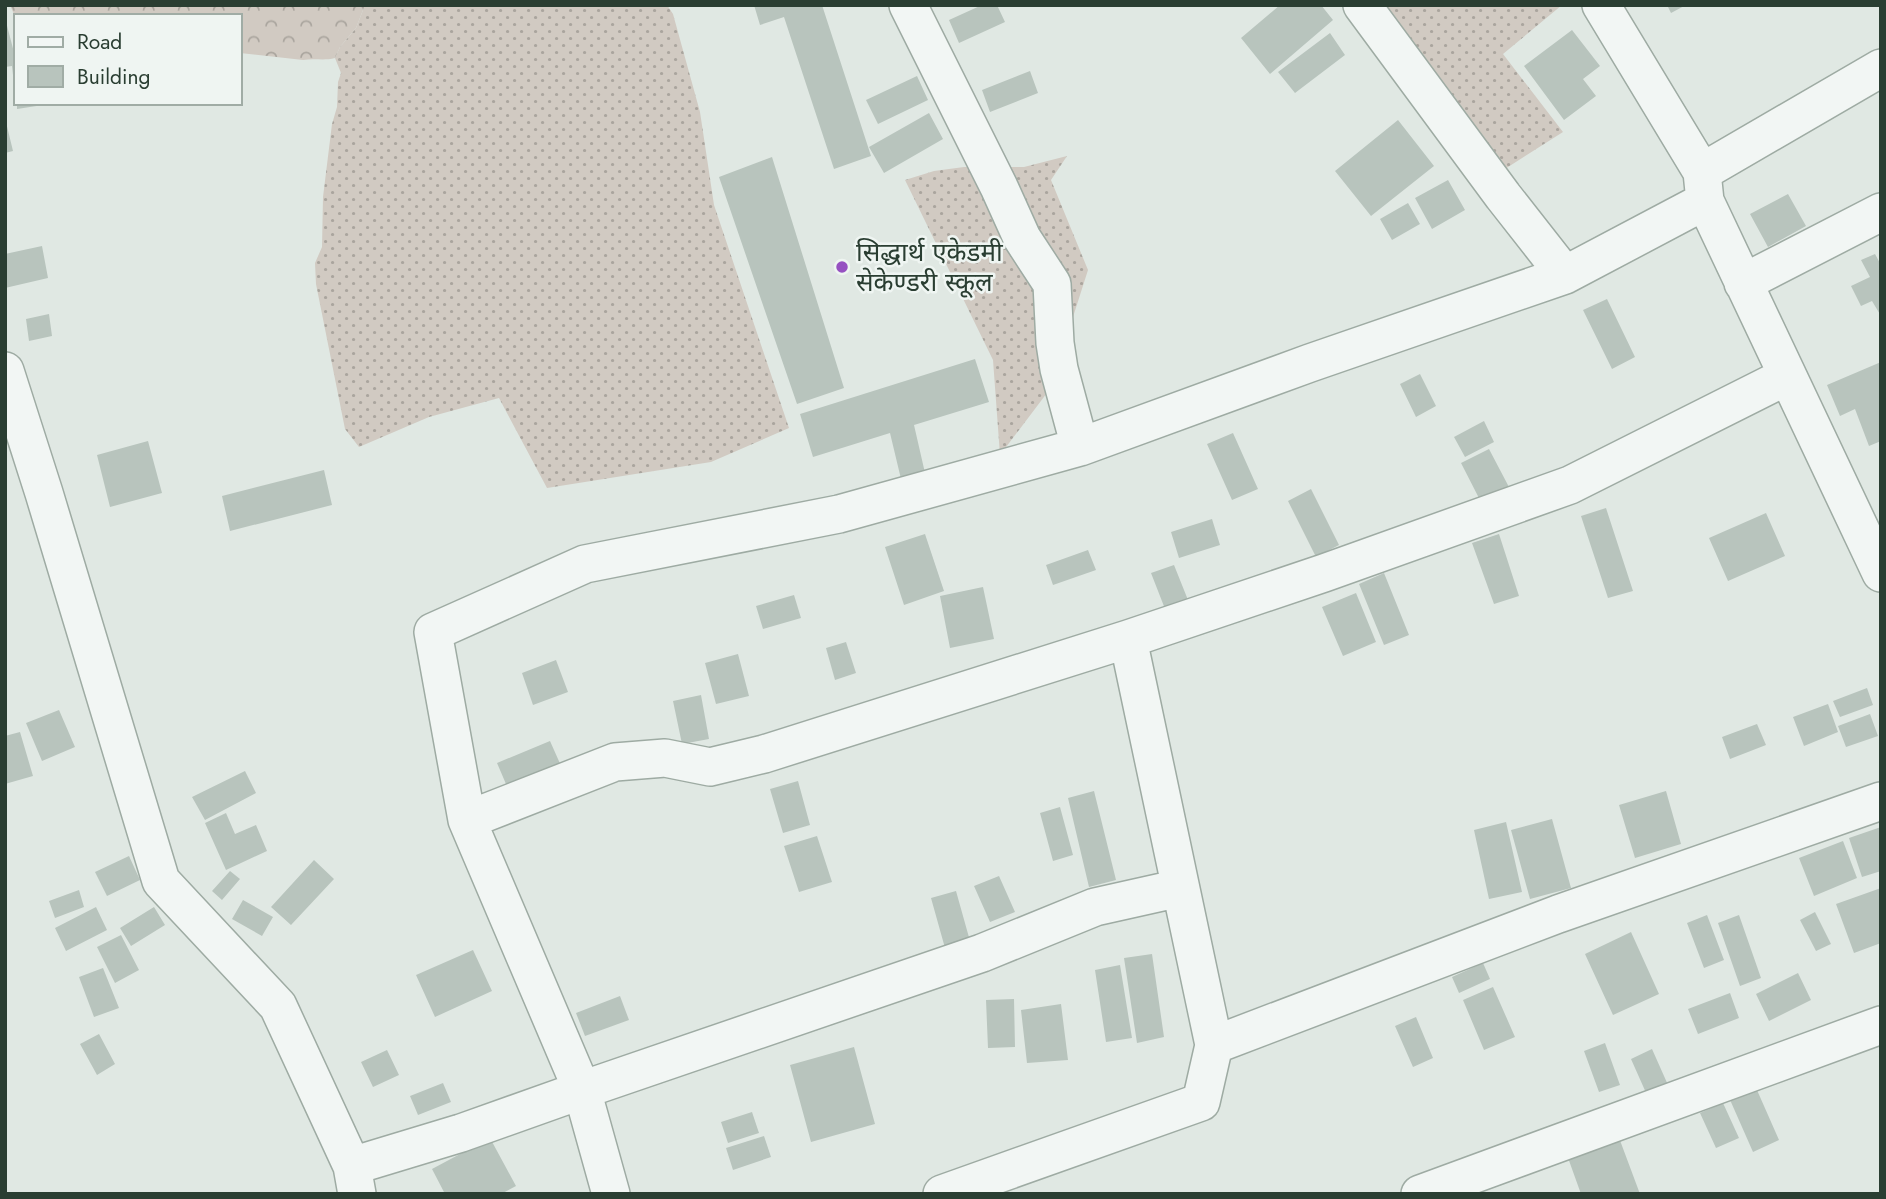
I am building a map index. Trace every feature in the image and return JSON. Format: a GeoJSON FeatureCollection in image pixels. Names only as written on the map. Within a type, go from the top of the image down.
{"type":"FeatureCollection","features":[{"type":"Feature","properties":{"kind":"street"},"geometry":{"type":"LineString","coordinates":[[908,5],[1022,237],[1052,284],[1057,356],[1080,447]]}},
{"type":"Feature","properties":{"kind":"street"},"geometry":{"type":"LineString","coordinates":[[1362,5],[1565,275]]}},
{"type":"Feature","properties":{"kind":"street"},"geometry":{"type":"LineString","coordinates":[[1601,5],[1704,187],[1743,283],[1881,573]]}},
{"type":"Feature","properties":{"kind":"street"},"geometry":{"type":"LineString","coordinates":[[611,1194],[582,1090],[467,820],[433,632],[585,564],[839,514],[1080,447],[1310,363],[1565,275],[1704,187],[1881,68]]}},
{"type":"Feature","properties":{"kind":"street"},"geometry":{"type":"LineString","coordinates":[[1743,283],[1881,212]]}},
{"type":"Feature","properties":{"kind":"street"},"geometry":{"type":"LineString","coordinates":[[5,371],[160,881],[278,1006],[354,1180],[461,1133],[982,953],[1095,907],[1180,888]]}},
{"type":"Feature","properties":{"kind":"street"},"geometry":{"type":"LineString","coordinates":[[467,820],[615,762],[665,758],[710,767],[764,754],[1128,639],[1324,573],[1570,485],[1787,376]]}},
{"type":"Feature","properties":{"kind":"street"},"geometry":{"type":"LineString","coordinates":[[942,1194],[1201,1102],[1213,1045],[1128,639]]}},
{"type":"Feature","properties":{"kind":"street"},"geometry":{"type":"LineString","coordinates":[[1213,1045],[1558,914],[1881,801]]}},
{"type":"Feature","properties":{"kind":"street"},"geometry":{"type":"LineString","coordinates":[[1420,1194],[1881,1025]]}},
{"type":"Feature","properties":{"kind":"green space"},"geometry":{"type":"Polygon","coordinates":[[[10,5],[365,5],[356,28],[340,47],[335,58],[303,60],[242,53],[242,14],[14,14],[10,5]]]}},
{"type":"Feature","properties":{"kind":"green space"},"geometry":{"type":"Polygon","coordinates":[[[365,5],[667,5],[673,14],[700,112],[714,205],[789,428],[711,462],[547,488],[499,398],[429,417],[359,447],[345,429],[316,284],[315,263],[322,247],[323,197],[341,73],[335,58],[340,47],[356,28],[365,5]]]}},
{"type":"Feature","properties":{"kind":"green space"},"geometry":{"type":"Polygon","coordinates":[[[1373,5],[1562,5],[1503,54],[1563,132],[1494,176],[1373,5]]]}},
{"type":"Feature","properties":{"kind":"green space"},"geometry":{"type":"Polygon","coordinates":[[[1067,156],[1051,180],[1088,270],[1050,389],[1000,455],[993,360],[905,180],[934,171],[964,167],[1024,167],[1067,156]]]}},
{"type":"Feature","properties":{"kind":"building"},"geometry":{"type":"Polygon","coordinates":[[[754,5],[822,5],[871,156],[834,169],[784,17],[760,25],[754,5]]]}},
{"type":"Feature","properties":{"kind":"building"},"geometry":{"type":"Polygon","coordinates":[[[982,5],[997,5],[1005,22],[959,43],[949,20],[982,5]]]}},
{"type":"Feature","properties":{"kind":"building"},"geometry":{"type":"Polygon","coordinates":[[[1280,5],[1321,5],[1333,20],[1270,74],[1241,38],[1280,5]]]}},
{"type":"Feature","properties":{"kind":"building"},"geometry":{"type":"Polygon","coordinates":[[[1667,5],[1686,5],[1671,13],[1667,5]]]}},
{"type":"Feature","properties":{"kind":"building"},"geometry":{"type":"Polygon","coordinates":[[[5,18],[14,52],[14,84],[12,66],[5,67],[5,18]]]}},
{"type":"Feature","properties":{"kind":"building"},"geometry":{"type":"Polygon","coordinates":[[[1572,30],[1600,66],[1583,79],[1596,96],[1564,120],[1524,66],[1572,30]]]}},
{"type":"Feature","properties":{"kind":"building"},"geometry":{"type":"Polygon","coordinates":[[[1330,33],[1345,55],[1295,93],[1278,72],[1330,33]]]}},
{"type":"Feature","properties":{"kind":"building"},"geometry":{"type":"Polygon","coordinates":[[[1030,71],[1038,93],[990,112],[982,90],[1030,71]]]}},
{"type":"Feature","properties":{"kind":"building"},"geometry":{"type":"Polygon","coordinates":[[[917,76],[928,100],[878,124],[866,100],[917,76]]]}},
{"type":"Feature","properties":{"kind":"building"},"geometry":{"type":"Polygon","coordinates":[[[17,105],[43,105],[17,109],[17,105]]]}},
{"type":"Feature","properties":{"kind":"building"},"geometry":{"type":"Polygon","coordinates":[[[929,113],[943,139],[884,173],[869,147],[929,113]]]}},
{"type":"Feature","properties":{"kind":"building"},"geometry":{"type":"Polygon","coordinates":[[[5,118],[13,151],[5,153],[5,118]]]}},
{"type":"Feature","properties":{"kind":"building"},"geometry":{"type":"Polygon","coordinates":[[[1398,120],[1434,166],[1371,216],[1335,171],[1398,120]]]}},
{"type":"Feature","properties":{"kind":"building"},"geometry":{"type":"Polygon","coordinates":[[[772,157],[844,388],[797,404],[719,177],[772,157]]]}},
{"type":"Feature","properties":{"kind":"building"},"geometry":{"type":"Polygon","coordinates":[[[1448,180],[1465,210],[1432,229],[1415,198],[1448,180]]]}},
{"type":"Feature","properties":{"kind":"building"},"geometry":{"type":"Polygon","coordinates":[[[1788,194],[1806,226],[1768,247],[1750,214],[1788,194]]]}},
{"type":"Feature","properties":{"kind":"building"},"geometry":{"type":"Polygon","coordinates":[[[1408,203],[1420,224],[1392,240],[1380,219],[1408,203]]]}},
{"type":"Feature","properties":{"kind":"building"},"geometry":{"type":"Polygon","coordinates":[[[42,246],[48,278],[5,288],[5,254],[42,246]]]}},
{"type":"Feature","properties":{"kind":"building"},"geometry":{"type":"Polygon","coordinates":[[[1875,254],[1881,265],[1881,316],[1872,301],[1861,306],[1851,286],[1870,277],[1861,260],[1875,254]]]}},
{"type":"Feature","properties":{"kind":"building"},"geometry":{"type":"Polygon","coordinates":[[[1607,299],[1635,357],[1612,369],[1583,310],[1607,299]]]}},
{"type":"Feature","properties":{"kind":"building"},"geometry":{"type":"Polygon","coordinates":[[[49,314],[52,336],[29,341],[26,319],[49,314]]]}},
{"type":"Feature","properties":{"kind":"building"},"geometry":{"type":"Polygon","coordinates":[[[975,359],[989,402],[914,425],[925,473],[901,479],[890,433],[813,457],[800,414],[975,359]]]}},
{"type":"Feature","properties":{"kind":"building"},"geometry":{"type":"Polygon","coordinates":[[[1881,362],[1881,441],[1869,446],[1855,409],[1840,416],[1827,385],[1881,362]]]}},
{"type":"Feature","properties":{"kind":"building"},"geometry":{"type":"Polygon","coordinates":[[[1420,374],[1436,406],[1416,417],[1400,384],[1420,374]]]}},
{"type":"Feature","properties":{"kind":"building"},"geometry":{"type":"Polygon","coordinates":[[[1484,421],[1494,442],[1465,457],[1454,437],[1484,421]]]}},
{"type":"Feature","properties":{"kind":"building"},"geometry":{"type":"Polygon","coordinates":[[[1233,433],[1258,489],[1232,500],[1207,444],[1233,433]]]}},
{"type":"Feature","properties":{"kind":"building"},"geometry":{"type":"Polygon","coordinates":[[[148,441],[162,493],[110,507],[97,455],[148,441]]]}},
{"type":"Feature","properties":{"kind":"building"},"geometry":{"type":"Polygon","coordinates":[[[1489,449],[1510,489],[1482,504],[1461,463],[1489,449]]]}},
{"type":"Feature","properties":{"kind":"building"},"geometry":{"type":"Polygon","coordinates":[[[324,470],[332,505],[230,531],[222,496],[324,470]]]}},
{"type":"Feature","properties":{"kind":"building"},"geometry":{"type":"Polygon","coordinates":[[[1311,489],[1339,545],[1316,557],[1288,501],[1311,489]]]}},
{"type":"Feature","properties":{"kind":"building"},"geometry":{"type":"Polygon","coordinates":[[[1606,508],[1633,591],[1608,598],[1581,516],[1606,508]]]}},
{"type":"Feature","properties":{"kind":"building"},"geometry":{"type":"Polygon","coordinates":[[[1766,513],[1785,556],[1728,581],[1709,538],[1766,513]]]}},
{"type":"Feature","properties":{"kind":"building"},"geometry":{"type":"Polygon","coordinates":[[[1212,519],[1220,545],[1179,558],[1171,532],[1212,519]]]}},
{"type":"Feature","properties":{"kind":"building"},"geometry":{"type":"Polygon","coordinates":[[[925,534],[944,591],[904,605],[885,547],[925,534]]]}},
{"type":"Feature","properties":{"kind":"building"},"geometry":{"type":"Polygon","coordinates":[[[1499,534],[1519,596],[1494,604],[1472,543],[1499,534]]]}},
{"type":"Feature","properties":{"kind":"building"},"geometry":{"type":"Polygon","coordinates":[[[1088,550],[1096,570],[1053,585],[1046,565],[1088,550]]]}},
{"type":"Feature","properties":{"kind":"building"},"geometry":{"type":"Polygon","coordinates":[[[1174,565],[1190,605],[1167,614],[1151,573],[1174,565]]]}},
{"type":"Feature","properties":{"kind":"building"},"geometry":{"type":"Polygon","coordinates":[[[1384,573],[1409,635],[1384,645],[1359,584],[1384,573]]]}},
{"type":"Feature","properties":{"kind":"building"},"geometry":{"type":"Polygon","coordinates":[[[983,587],[994,639],[950,648],[940,596],[983,587]]]}},
{"type":"Feature","properties":{"kind":"building"},"geometry":{"type":"Polygon","coordinates":[[[1356,593],[1376,642],[1343,656],[1322,607],[1356,593]]]}},
{"type":"Feature","properties":{"kind":"building"},"geometry":{"type":"Polygon","coordinates":[[[794,595],[801,618],[763,629],[756,606],[794,595]]]}},
{"type":"Feature","properties":{"kind":"building"},"geometry":{"type":"Polygon","coordinates":[[[846,642],[856,673],[835,680],[826,648],[846,642]]]}},
{"type":"Feature","properties":{"kind":"building"},"geometry":{"type":"Polygon","coordinates":[[[738,654],[749,696],[716,704],[705,663],[738,654]]]}},
{"type":"Feature","properties":{"kind":"building"},"geometry":{"type":"Polygon","coordinates":[[[556,660],[568,692],[533,705],[522,673],[556,660]]]}},
{"type":"Feature","properties":{"kind":"building"},"geometry":{"type":"Polygon","coordinates":[[[1867,688],[1873,705],[1840,717],[1833,701],[1867,688]]]}},
{"type":"Feature","properties":{"kind":"building"},"geometry":{"type":"Polygon","coordinates":[[[701,695],[709,739],[682,744],[673,701],[701,695]]]}},
{"type":"Feature","properties":{"kind":"building"},"geometry":{"type":"Polygon","coordinates":[[[1828,704],[1838,732],[1804,746],[1793,717],[1828,704]]]}},
{"type":"Feature","properties":{"kind":"building"},"geometry":{"type":"Polygon","coordinates":[[[59,710],[75,747],[42,761],[26,723],[59,710]]]}},
{"type":"Feature","properties":{"kind":"building"},"geometry":{"type":"Polygon","coordinates":[[[1870,714],[1878,736],[1846,747],[1838,726],[1870,714]]]}},
{"type":"Feature","properties":{"kind":"building"},"geometry":{"type":"Polygon","coordinates":[[[1757,724],[1766,745],[1730,759],[1722,737],[1757,724]]]}},
{"type":"Feature","properties":{"kind":"building"},"geometry":{"type":"Polygon","coordinates":[[[20,732],[33,776],[5,784],[5,736],[20,732]]]}},
{"type":"Feature","properties":{"kind":"building"},"geometry":{"type":"Polygon","coordinates":[[[550,741],[562,768],[509,791],[497,763],[550,741]]]}},
{"type":"Feature","properties":{"kind":"building"},"geometry":{"type":"Polygon","coordinates":[[[245,771],[256,793],[205,820],[192,797],[245,771]]]}},
{"type":"Feature","properties":{"kind":"building"},"geometry":{"type":"Polygon","coordinates":[[[798,781],[810,825],[783,833],[770,789],[798,781]]]}},
{"type":"Feature","properties":{"kind":"building"},"geometry":{"type":"Polygon","coordinates":[[[1094,791],[1116,880],[1089,887],[1068,798],[1094,791]]]}},
{"type":"Feature","properties":{"kind":"building"},"geometry":{"type":"Polygon","coordinates":[[[1666,791],[1681,844],[1635,858],[1619,805],[1666,791]]]}},
{"type":"Feature","properties":{"kind":"building"},"geometry":{"type":"Polygon","coordinates":[[[1060,807],[1073,855],[1053,861],[1040,813],[1060,807]]]}},
{"type":"Feature","properties":{"kind":"building"},"geometry":{"type":"Polygon","coordinates":[[[226,813],[235,834],[256,825],[267,851],[226,870],[205,823],[226,813]]]}},
{"type":"Feature","properties":{"kind":"building"},"geometry":{"type":"Polygon","coordinates":[[[1552,819],[1571,888],[1530,899],[1511,830],[1552,819]]]}},
{"type":"Feature","properties":{"kind":"building"},"geometry":{"type":"Polygon","coordinates":[[[1506,822],[1522,892],[1489,899],[1474,830],[1506,822]]]}},
{"type":"Feature","properties":{"kind":"building"},"geometry":{"type":"Polygon","coordinates":[[[1881,827],[1881,871],[1862,877],[1849,838],[1881,827]]]}},
{"type":"Feature","properties":{"kind":"building"},"geometry":{"type":"Polygon","coordinates":[[[817,836],[832,882],[799,892],[784,846],[817,836]]]}},
{"type":"Feature","properties":{"kind":"building"},"geometry":{"type":"Polygon","coordinates":[[[1843,841],[1857,878],[1814,896],[1799,858],[1843,841]]]}},
{"type":"Feature","properties":{"kind":"building"},"geometry":{"type":"Polygon","coordinates":[[[129,856],[140,880],[107,896],[95,872],[129,856]]]}},
{"type":"Feature","properties":{"kind":"building"},"geometry":{"type":"Polygon","coordinates":[[[314,860],[334,879],[291,925],[271,907],[314,860]]]}},
{"type":"Feature","properties":{"kind":"building"},"geometry":{"type":"Polygon","coordinates":[[[230,871],[240,879],[222,900],[212,891],[230,871]]]}},
{"type":"Feature","properties":{"kind":"building"},"geometry":{"type":"Polygon","coordinates":[[[999,876],[1015,912],[990,922],[974,886],[999,876]]]}},
{"type":"Feature","properties":{"kind":"building"},"geometry":{"type":"Polygon","coordinates":[[[1881,888],[1881,943],[1854,953],[1836,904],[1881,888]]]}},
{"type":"Feature","properties":{"kind":"building"},"geometry":{"type":"Polygon","coordinates":[[[79,890],[84,907],[55,918],[49,901],[79,890]]]}},
{"type":"Feature","properties":{"kind":"building"},"geometry":{"type":"Polygon","coordinates":[[[956,891],[970,941],[945,948],[931,898],[956,891]]]}},
{"type":"Feature","properties":{"kind":"building"},"geometry":{"type":"Polygon","coordinates":[[[243,900],[273,917],[262,936],[232,919],[243,900]]]}},
{"type":"Feature","properties":{"kind":"building"},"geometry":{"type":"Polygon","coordinates":[[[96,907],[107,930],[66,951],[55,928],[96,907]]]}},
{"type":"Feature","properties":{"kind":"building"},"geometry":{"type":"Polygon","coordinates":[[[154,907],[165,925],[131,946],[120,928],[154,907]]]}},
{"type":"Feature","properties":{"kind":"building"},"geometry":{"type":"Polygon","coordinates":[[[1815,912],[1831,944],[1816,951],[1800,920],[1815,912]]]}},
{"type":"Feature","properties":{"kind":"building"},"geometry":{"type":"Polygon","coordinates":[[[1707,915],[1724,960],[1704,968],[1687,923],[1707,915]]]}},
{"type":"Feature","properties":{"kind":"building"},"geometry":{"type":"Polygon","coordinates":[[[1739,915],[1761,978],[1740,986],[1718,923],[1739,915]]]}},
{"type":"Feature","properties":{"kind":"building"},"geometry":{"type":"Polygon","coordinates":[[[1631,932],[1659,994],[1613,1015],[1585,954],[1631,932]]]}},
{"type":"Feature","properties":{"kind":"building"},"geometry":{"type":"Polygon","coordinates":[[[121,935],[139,970],[115,983],[97,947],[121,935]]]}},
{"type":"Feature","properties":{"kind":"building"},"geometry":{"type":"Polygon","coordinates":[[[473,950],[492,991],[435,1017],[416,975],[473,950]]]}},
{"type":"Feature","properties":{"kind":"building"},"geometry":{"type":"Polygon","coordinates":[[[1152,954],[1164,1037],[1137,1043],[1124,958],[1152,954]]]}},
{"type":"Feature","properties":{"kind":"building"},"geometry":{"type":"Polygon","coordinates":[[[1483,963],[1490,979],[1459,993],[1452,977],[1483,963]]]}},
{"type":"Feature","properties":{"kind":"building"},"geometry":{"type":"Polygon","coordinates":[[[1120,965],[1132,1038],[1106,1042],[1095,970],[1120,965]]]}},
{"type":"Feature","properties":{"kind":"building"},"geometry":{"type":"Polygon","coordinates":[[[103,968],[119,1008],[94,1017],[79,977],[103,968]]]}},
{"type":"Feature","properties":{"kind":"building"},"geometry":{"type":"Polygon","coordinates":[[[1798,973],[1811,1000],[1769,1021],[1756,994],[1798,973]]]}},
{"type":"Feature","properties":{"kind":"building"},"geometry":{"type":"Polygon","coordinates":[[[1493,987],[1515,1037],[1484,1050],[1463,1000],[1493,987]]]}},
{"type":"Feature","properties":{"kind":"building"},"geometry":{"type":"Polygon","coordinates":[[[1730,993],[1739,1018],[1698,1034],[1688,1009],[1730,993]]]}},
{"type":"Feature","properties":{"kind":"building"},"geometry":{"type":"Polygon","coordinates":[[[620,996],[629,1020],[585,1036],[576,1013],[620,996]]]}},
{"type":"Feature","properties":{"kind":"building"},"geometry":{"type":"Polygon","coordinates":[[[1014,999],[1015,1047],[988,1048],[986,1000],[1014,999]]]}},
{"type":"Feature","properties":{"kind":"building"},"geometry":{"type":"Polygon","coordinates":[[[1061,1004],[1068,1060],[1027,1063],[1021,1010],[1061,1004]]]}},
{"type":"Feature","properties":{"kind":"building"},"geometry":{"type":"Polygon","coordinates":[[[1416,1017],[1433,1058],[1413,1067],[1395,1026],[1416,1017]]]}},
{"type":"Feature","properties":{"kind":"building"},"geometry":{"type":"Polygon","coordinates":[[[99,1034],[115,1064],[97,1075],[80,1044],[99,1034]]]}},
{"type":"Feature","properties":{"kind":"building"},"geometry":{"type":"Polygon","coordinates":[[[1605,1043],[1620,1085],[1599,1092],[1584,1051],[1605,1043]]]}},
{"type":"Feature","properties":{"kind":"building"},"geometry":{"type":"Polygon","coordinates":[[[854,1047],[875,1124],[811,1142],[790,1065],[854,1047]]]}},
{"type":"Feature","properties":{"kind":"building"},"geometry":{"type":"Polygon","coordinates":[[[1652,1049],[1668,1085],[1647,1095],[1631,1059],[1652,1049]]]}},
{"type":"Feature","properties":{"kind":"building"},"geometry":{"type":"Polygon","coordinates":[[[387,1050],[399,1075],[373,1087],[361,1062],[387,1050]]]}},
{"type":"Feature","properties":{"kind":"building"},"geometry":{"type":"Polygon","coordinates":[[[1753,1081],[1779,1140],[1753,1152],[1727,1093],[1753,1081]]]}},
{"type":"Feature","properties":{"kind":"building"},"geometry":{"type":"Polygon","coordinates":[[[443,1083],[451,1102],[418,1115],[410,1096],[443,1083]]]}},
{"type":"Feature","properties":{"kind":"building"},"geometry":{"type":"Polygon","coordinates":[[[1723,1103],[1739,1138],[1716,1148],[1700,1113],[1723,1103]]]}},
{"type":"Feature","properties":{"kind":"building"},"geometry":{"type":"Polygon","coordinates":[[[752,1112],[759,1133],[728,1143],[721,1122],[752,1112]]]}},
{"type":"Feature","properties":{"kind":"building"},"geometry":{"type":"Polygon","coordinates":[[[1618,1135],[1640,1194],[1581,1194],[1567,1155],[1618,1135]]]}},
{"type":"Feature","properties":{"kind":"building"},"geometry":{"type":"Polygon","coordinates":[[[764,1136],[771,1157],[733,1170],[726,1148],[764,1136]]]}},
{"type":"Feature","properties":{"kind":"building"},"geometry":{"type":"Polygon","coordinates":[[[490,1138],[516,1186],[501,1194],[445,1194],[432,1169],[490,1138]]]}},
{"type":"Feature","properties":{"kind":"place","name":"सिद्धार्थ एकेडमी सेकेण्डरी स्कूल"},"geometry":{"type":"Point","coordinates":[842,267]}}]}
